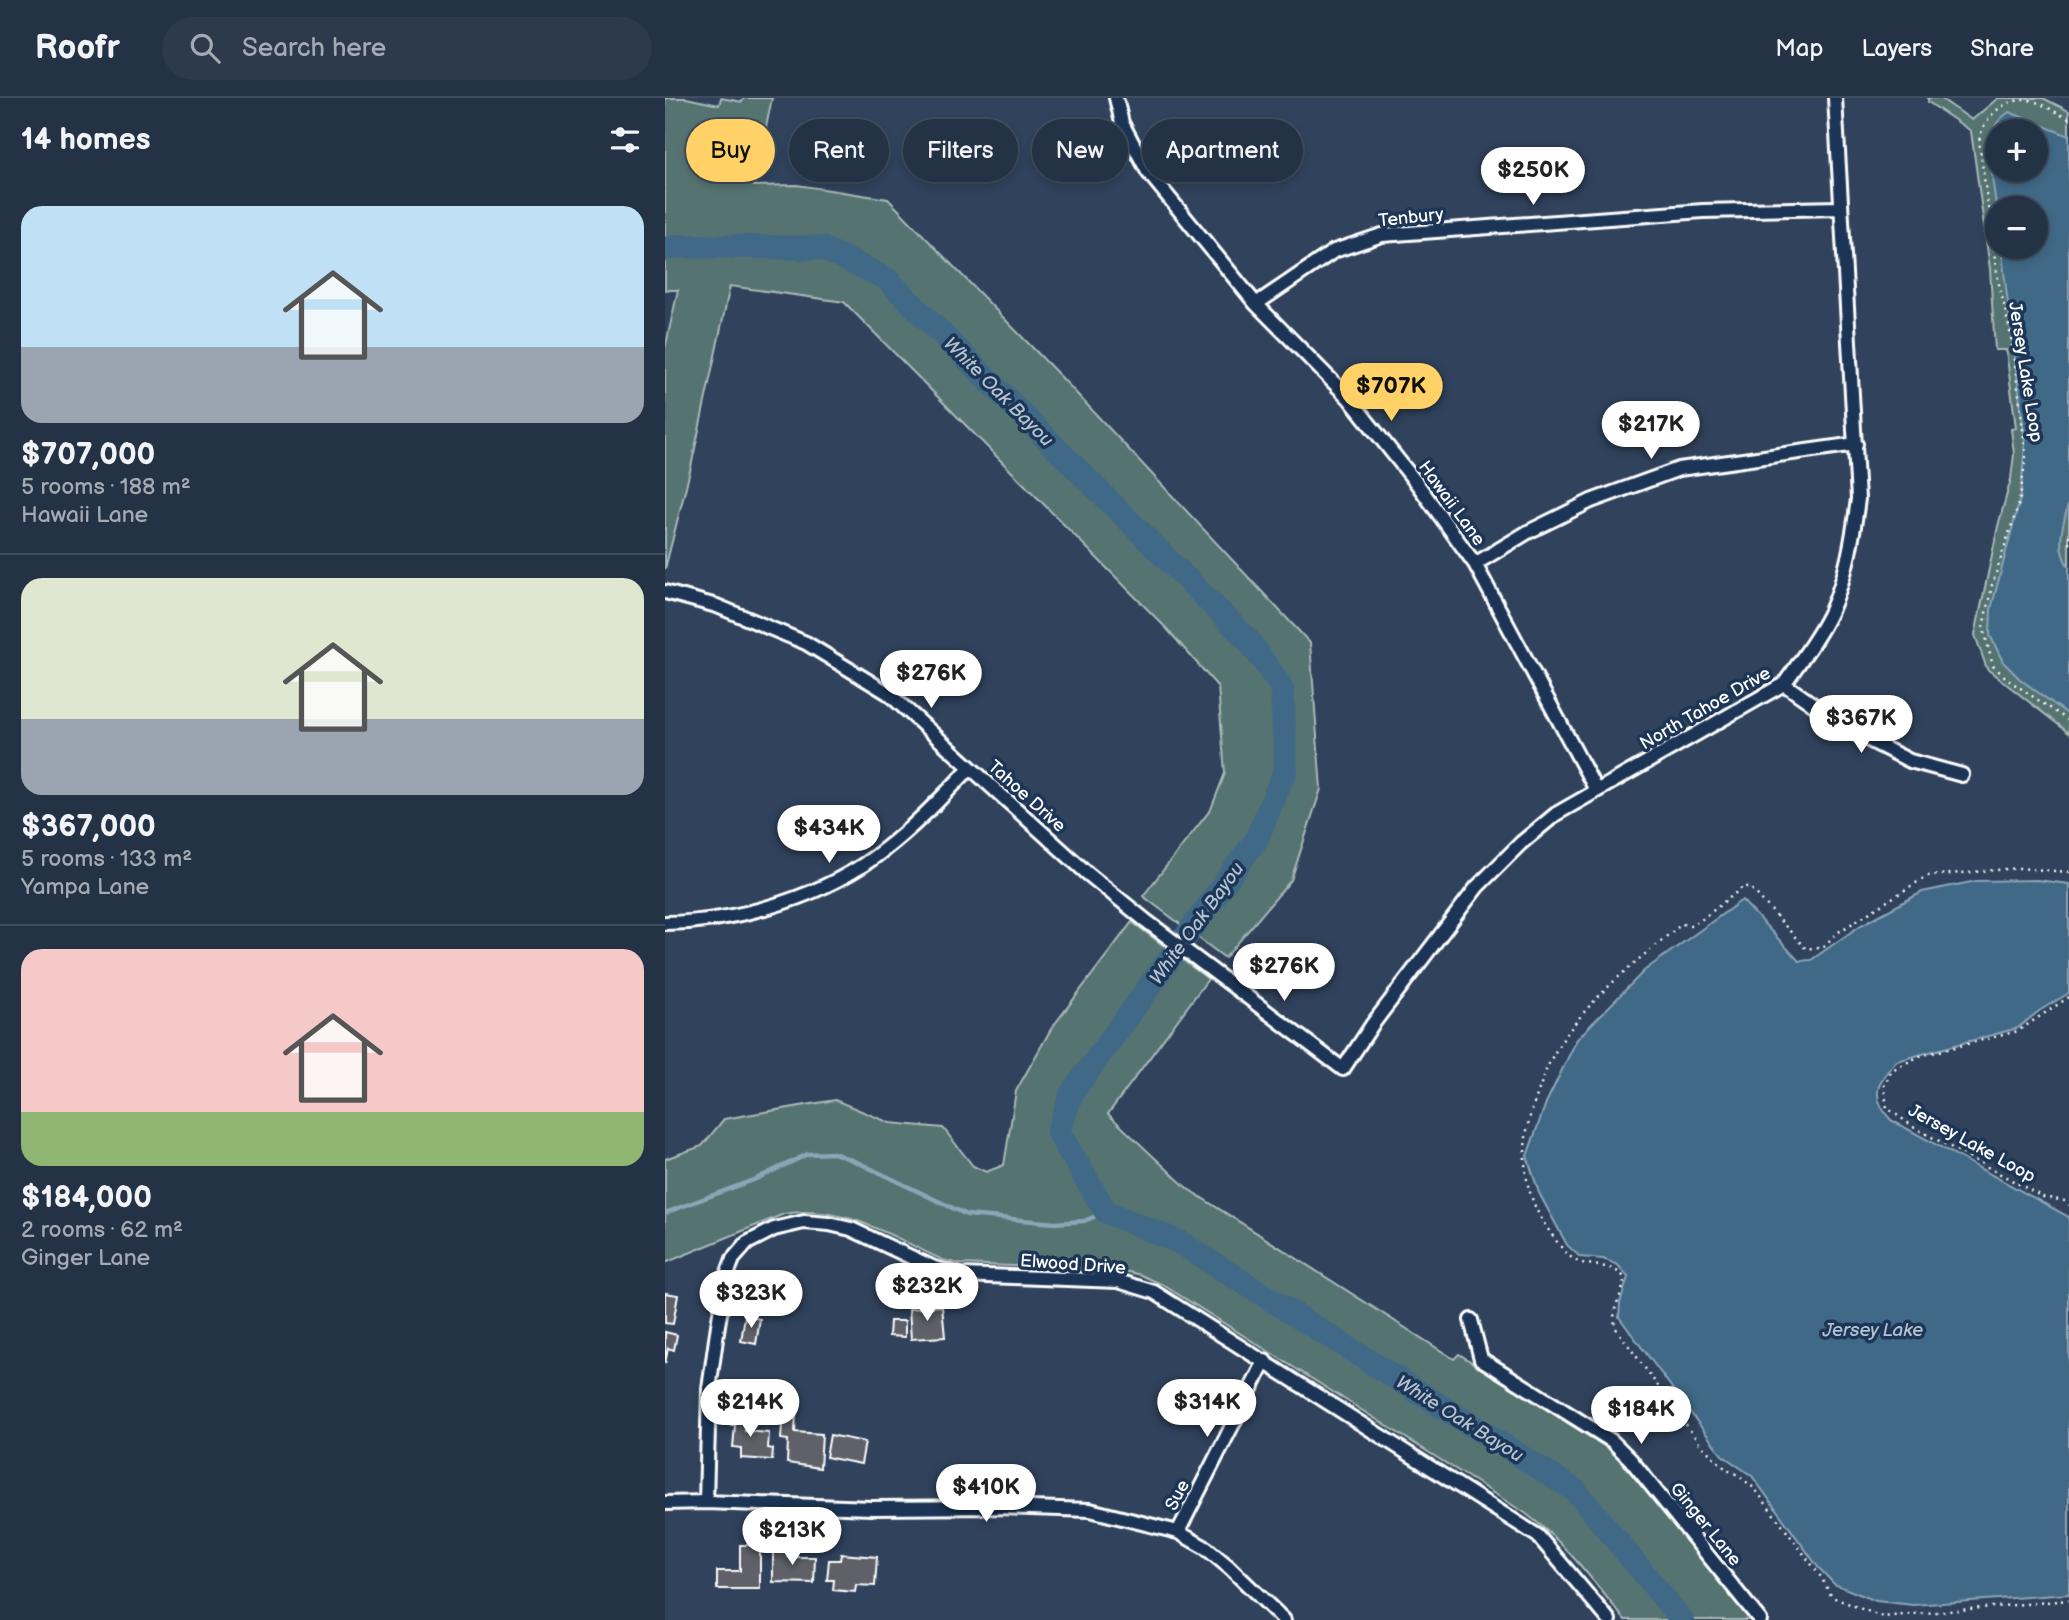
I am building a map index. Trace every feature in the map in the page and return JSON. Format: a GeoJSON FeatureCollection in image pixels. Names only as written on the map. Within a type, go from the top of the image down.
{"type":"FeatureCollection","features":[{"type":"Feature","properties":{"kind":"street","name":"Hawaii Lane"},"geometry":{"type":"LineString","coordinates":[[1117,98],[1122,123],[1148,172],[1256,304],[1349,398],[1418,485],[1475,564],[1596,790]]}},
{"type":"Feature","properties":{"kind":"street","name":"North Tahoe Drive"},"geometry":{"type":"LineString","coordinates":[[1343,1069],[1372,1025],[1477,887],[1521,843],[1556,814],[1784,684],[1832,610],[1851,549],[1858,499],[1839,208],[1835,98]]}},
{"type":"Feature","properties":{"kind":"street","name":"Tenbury"},"geometry":{"type":"LineString","coordinates":[[1256,304],[1334,251],[1382,235],[1703,211],[1839,208]]}},
{"type":"Feature","properties":{"kind":"street"},"geometry":{"type":"LineString","coordinates":[[1475,564],[1528,532],[1591,501],[1679,469],[1856,444]]}},
{"type":"Feature","properties":{"kind":"street","name":"Tahoe Drive"},"geometry":{"type":"LineString","coordinates":[[665,592],[717,606],[806,643],[888,693],[1087,873],[1343,1069]]}},
{"type":"Feature","properties":{"kind":"street"},"geometry":{"type":"LineString","coordinates":[[1784,684],[1862,737],[1910,761],[1962,775]]}},
{"type":"Feature","properties":{"kind":"street"},"geometry":{"type":"LineString","coordinates":[[665,923],[746,914],[826,887],[884,851],[935,805],[970,768]]}},
{"type":"Feature","properties":{"kind":"street","name":"Elwood Drive"},"geometry":{"type":"LineString","coordinates":[[706,1502],[709,1388],[727,1275],[733,1259],[747,1243],[774,1229],[804,1222],[829,1224],[851,1229],[934,1268],[961,1275],[1118,1281],[1154,1292],[1538,1536],[1609,1620]]}},
{"type":"Feature","properties":{"kind":"street","name":"Ginger Lane"},"geometry":{"type":"LineString","coordinates":[[1471,1320],[1481,1359],[1612,1441],[1630,1459],[1760,1620]]}},
{"type":"Feature","properties":{"kind":"street","name":"Sue"},"geometry":{"type":"LineString","coordinates":[[1178,1532],[1265,1362]]}},
{"type":"Feature","properties":{"kind":"street"},"geometry":{"type":"LineString","coordinates":[[665,1503],[1090,1510],[1178,1532],[1206,1548],[1229,1567],[1284,1620]]}},
{"type":"Feature","properties":{"kind":"path","name":"Jersey Lake Loop"},"geometry":{"type":"LineString","coordinates":[[2069,119],[2038,103],[2014,99],[1996,109],[1982,128],[1979,141],[1998,280],[2010,331],[2026,456],[2019,503],[1992,585],[1983,627],[1993,666],[2010,681],[2069,721]]}},
{"type":"Feature","properties":{"kind":"path"},"geometry":{"type":"LineString","coordinates":[[2069,536],[2069,546]]}},
{"type":"Feature","properties":{"kind":"path"},"geometry":{"type":"LineString","coordinates":[[2069,873],[2019,868],[1927,876],[1837,933],[1825,946],[1812,949],[1806,949],[1750,887],[1743,887],[1701,920],[1690,926],[1682,924],[1646,952],[1578,1021],[1555,1052],[1543,1077],[1526,1127],[1523,1151],[1535,1210],[1550,1233],[1572,1259],[1612,1268],[1624,1276],[1613,1311],[1615,1327],[1700,1444],[1727,1470],[1755,1489],[1821,1577],[1832,1597],[1882,1617],[2069,1600]]}},
{"type":"Feature","properties":{"kind":"path","name":"Jersey Lake Loop"},"geometry":{"type":"LineString","coordinates":[[2069,997],[2018,1031],[1920,1056],[1892,1070],[1884,1086],[1887,1108],[1915,1128],[2043,1197],[2065,1201],[2069,1205]]}},
{"type":"Feature","properties":{"kind":"green space"},"geometry":{"type":"Polygon","coordinates":[[[665,98],[686,98],[719,105],[721,98],[742,102],[744,98],[772,98],[768,119],[686,119],[686,182],[755,182],[754,186],[797,185],[888,199],[1062,378],[1310,643],[1321,789],[1291,880],[1225,958],[1143,896],[1211,809],[1225,773],[1218,687],[1167,629],[844,302],[730,286],[691,467],[665,569],[665,349],[678,290],[665,290],[665,98]]]}},
{"type":"Feature","properties":{"kind":"green space"},"geometry":{"type":"Polygon","coordinates":[[[1928,98],[1940,98],[1972,120],[1998,98],[2043,98],[2069,111],[2069,733],[1987,669],[1975,635],[2011,479],[2014,454],[2011,429],[2016,428],[2006,350],[1995,350],[1989,259],[2048,259],[2048,196],[1985,196],[1985,233],[1971,131],[1928,102],[1928,98]]]}},
{"type":"Feature","properties":{"kind":"green space"},"geometry":{"type":"Polygon","coordinates":[[[1132,922],[1208,979],[1108,1114],[1188,1189],[1454,1359],[1459,1354],[1615,1453],[1751,1620],[1625,1620],[1566,1550],[1525,1513],[1163,1285],[1141,1275],[1120,1270],[960,1264],[943,1260],[866,1224],[826,1213],[805,1212],[784,1214],[665,1263],[665,1159],[702,1146],[724,1119],[835,1100],[890,1123],[943,1128],[973,1166],[986,1172],[1004,1165],[1016,1091],[1051,1029],[1132,922]]]}},
{"type":"Feature","properties":{"kind":"water"},"geometry":{"type":"Polygon","coordinates":[[[2009,112],[2026,119],[2001,119],[2009,112]]]}},
{"type":"Feature","properties":{"kind":"water"},"geometry":{"type":"Polygon","coordinates":[[[2048,128],[2069,136],[2069,501],[2061,543],[2064,559],[2069,567],[2069,715],[2021,680],[2003,662],[1990,635],[1991,609],[2021,495],[2025,441],[2002,259],[2048,259],[2048,196],[1995,196],[1993,182],[2048,182],[2048,128]]]}},
{"type":"Feature","properties":{"kind":"water","name":"Jersey Lake"},"geometry":{"type":"Polygon","coordinates":[[[2037,880],[2069,884],[2069,993],[2039,1011],[2018,1028],[1897,1061],[1880,1083],[1878,1097],[1884,1112],[1891,1120],[2069,1217],[2069,1594],[1913,1605],[1876,1601],[1834,1584],[1818,1567],[1752,1476],[1722,1455],[1619,1317],[1628,1277],[1618,1265],[1603,1259],[1580,1257],[1567,1245],[1539,1193],[1527,1156],[1546,1103],[1577,1039],[1645,970],[1742,900],[1799,961],[1811,960],[1861,925],[1922,892],[1976,881],[2037,880]]]}},
{"type":"Feature","properties":{"kind":"building"},"geometry":{"type":"Polygon","coordinates":[[[755,1279],[796,1287],[791,1310],[750,1302],[755,1279]]]}},
{"type":"Feature","properties":{"kind":"building"},"geometry":{"type":"Polygon","coordinates":[[[665,1293],[678,1295],[673,1324],[665,1323],[665,1293]]]}},
{"type":"Feature","properties":{"kind":"building"},"geometry":{"type":"Polygon","coordinates":[[[942,1306],[945,1337],[911,1339],[909,1309],[942,1306]]]}},
{"type":"Feature","properties":{"kind":"building"},"geometry":{"type":"Polygon","coordinates":[[[745,1316],[760,1319],[756,1344],[741,1341],[745,1316]]]}},
{"type":"Feature","properties":{"kind":"building"},"geometry":{"type":"Polygon","coordinates":[[[890,1321],[905,1321],[905,1337],[889,1336],[890,1321]]]}},
{"type":"Feature","properties":{"kind":"building"},"geometry":{"type":"Polygon","coordinates":[[[665,1332],[677,1335],[674,1350],[668,1348],[665,1364],[665,1332]]]}},
{"type":"Feature","properties":{"kind":"building"},"geometry":{"type":"Polygon","coordinates":[[[731,1409],[747,1410],[745,1431],[769,1433],[768,1448],[773,1449],[772,1460],[741,1458],[741,1448],[733,1447],[735,1425],[730,1425],[731,1409]]]}},
{"type":"Feature","properties":{"kind":"building"},"geometry":{"type":"Polygon","coordinates":[[[783,1411],[796,1412],[795,1432],[822,1434],[820,1468],[787,1463],[788,1440],[781,1439],[783,1411]]]}},
{"type":"Feature","properties":{"kind":"building"},"geometry":{"type":"Polygon","coordinates":[[[830,1435],[865,1442],[861,1464],[826,1457],[830,1435]]]}},
{"type":"Feature","properties":{"kind":"building"},"geometry":{"type":"Polygon","coordinates":[[[740,1545],[760,1545],[760,1589],[717,1589],[717,1571],[740,1571],[740,1545]]]}},
{"type":"Feature","properties":{"kind":"building"},"geometry":{"type":"Polygon","coordinates":[[[773,1546],[789,1547],[788,1557],[815,1557],[814,1583],[773,1582],[773,1546]]]}},
{"type":"Feature","properties":{"kind":"building"},"geometry":{"type":"Polygon","coordinates":[[[841,1554],[877,1557],[875,1586],[856,1585],[855,1592],[833,1590],[834,1580],[827,1580],[829,1560],[840,1560],[841,1554]]]}},
{"type":"Feature","properties":{"kind":"waterway","name":"White Oak Bayou"},"geometry":{"type":"LineString","coordinates":[[665,249],[679,246],[822,248],[887,279],[1250,642],[1282,688],[1286,769],[1256,840],[1072,1093],[1058,1132],[1106,1212],[1179,1242],[1576,1491],[1682,1620]]}},
{"type":"Feature","properties":{"kind":"waterway"},"geometry":{"type":"LineString","coordinates":[[665,1213],[756,1179],[808,1154],[834,1153],[967,1215],[1055,1223],[1084,1221],[1106,1212]]}}]}
